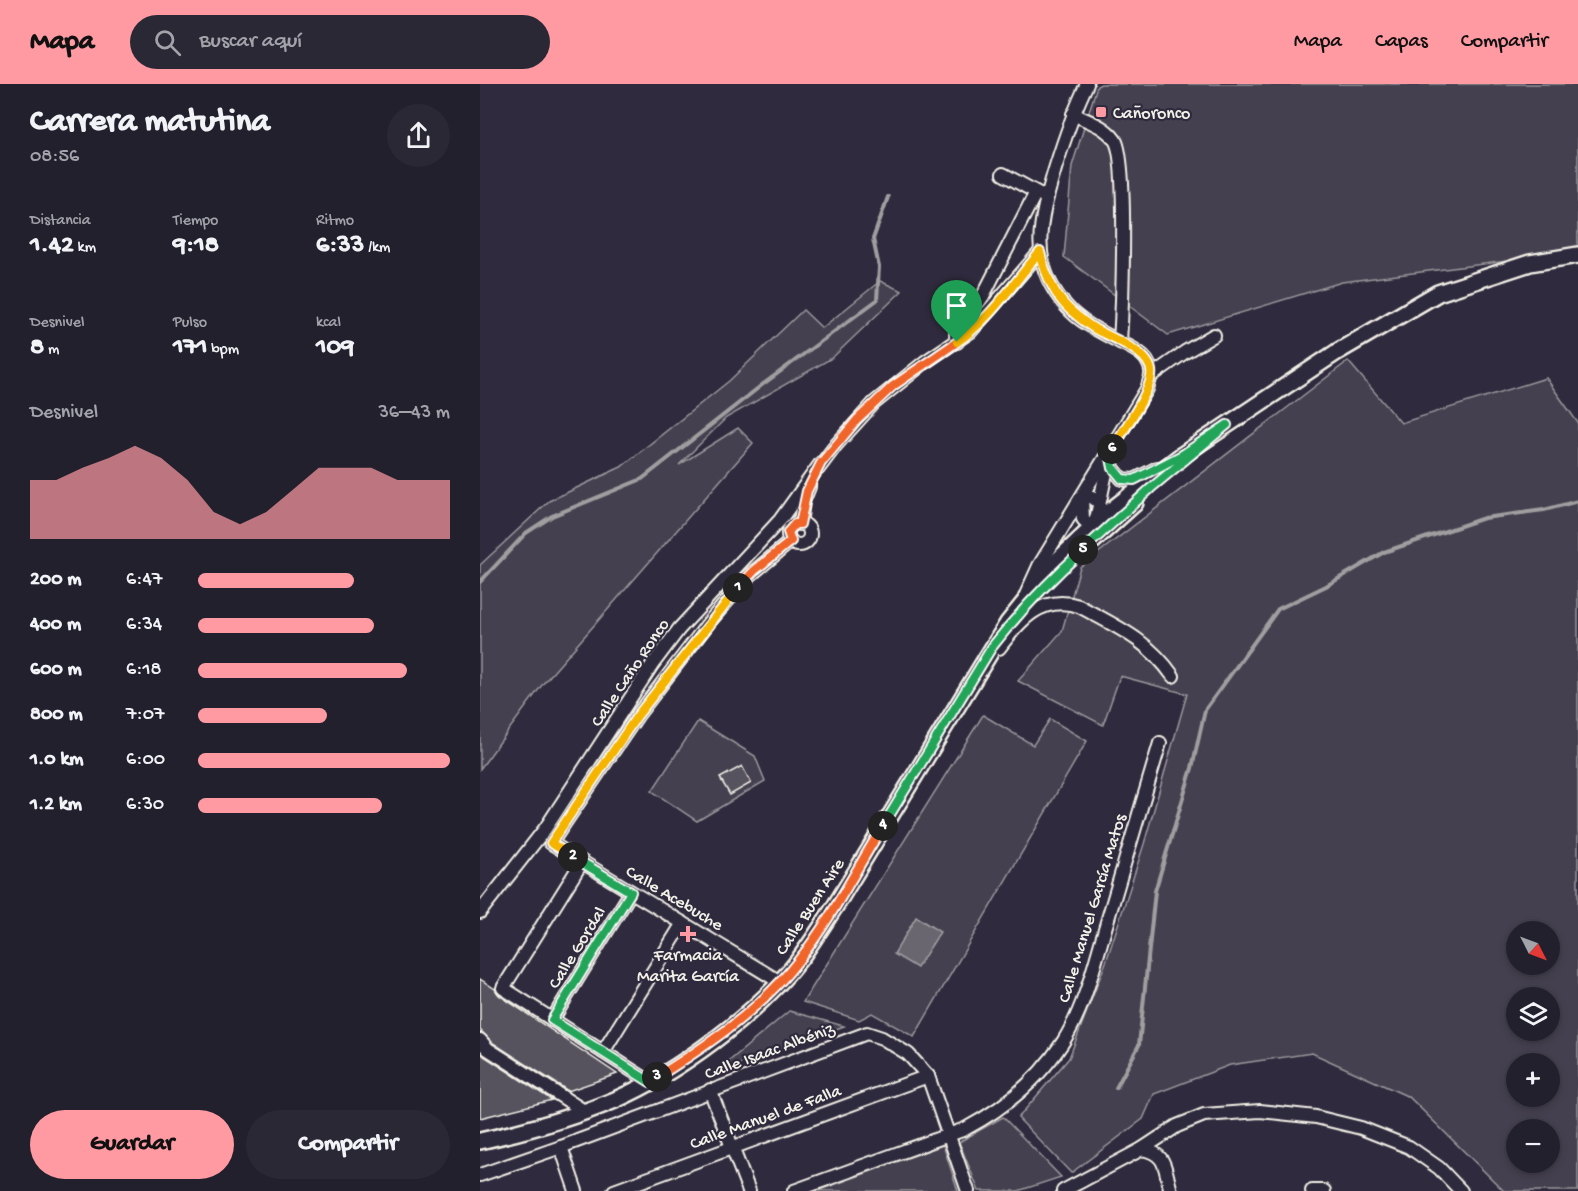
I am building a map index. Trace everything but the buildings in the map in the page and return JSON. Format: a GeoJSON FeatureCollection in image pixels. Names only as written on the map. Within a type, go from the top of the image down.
{"type":"FeatureCollection","features":[{"type":"Feature","properties":{"kind":"main road"},"geometry":{"type":"LineString","coordinates":[[992,647],[1022,604],[1058,560],[1110,511],[1182,455],[1337,352],[1438,293],[1530,263],[1578,255]]}},
{"type":"Feature","properties":{"kind":"main road"},"geometry":{"type":"LineString","coordinates":[[992,647],[1012,621],[1048,582],[1151,488],[1227,425]]}},
{"type":"Feature","properties":{"kind":"main road","name":"Calle Buen Aire"},"geometry":{"type":"LineString","coordinates":[[480,1141],[536,1126],[616,1100],[650,1082],[731,1026],[780,982],[798,962],[834,908],[992,647]]}},
{"type":"Feature","properties":{"kind":"street"},"geometry":{"type":"LineString","coordinates":[[1022,604],[1040,566],[1110,453],[1147,389],[1151,376],[1147,360],[1137,351],[1089,325],[1067,307],[1049,280],[1040,252],[1040,223],[1046,198],[1072,114],[1087,84]]}},
{"type":"Feature","properties":{"kind":"street"},"geometry":{"type":"LineString","coordinates":[[1072,114],[1103,127],[1117,141],[1123,181],[1120,342]]}},
{"type":"Feature","properties":{"kind":"street"},"geometry":{"type":"LineString","coordinates":[[1003,174],[1046,198]]}},
{"type":"Feature","properties":{"kind":"street"},"geometry":{"type":"LineString","coordinates":[[957,342],[956,334],[983,296],[1032,198]]}},
{"type":"Feature","properties":{"kind":"street","name":"Calle Caño Ronco"},"geometry":{"type":"LineString","coordinates":[[480,912],[545,829],[652,665],[679,629],[780,520],[821,463],[874,402],[925,362],[971,332],[1040,252]]}},
{"type":"Feature","properties":{"kind":"street"},"geometry":{"type":"LineString","coordinates":[[1151,376],[1214,335]]}},
{"type":"Feature","properties":{"kind":"street"},"geometry":{"type":"LineString","coordinates":[[1110,453],[1113,468],[1122,479],[1134,480],[1182,455]]}},
{"type":"Feature","properties":{"kind":"street"},"geometry":{"type":"LineString","coordinates":[[1082,498],[1083,519],[1092,528],[1110,453]]}},
{"type":"Feature","properties":{"kind":"street","name":"Calle Caño Ronco"},"geometry":{"type":"LineString","coordinates":[[800,524],[807,491],[821,463]]}},
{"type":"Feature","properties":{"kind":"street"},"geometry":{"type":"LineString","coordinates":[[1082,498],[1092,497],[1099,503]]}},
{"type":"Feature","properties":{"kind":"street"},"geometry":{"type":"LineString","coordinates":[[795,524],[808,529],[808,539],[800,545],[791,541],[788,532],[795,524]]}},
{"type":"Feature","properties":{"kind":"street","name":"Calle Acebuche"},"geometry":{"type":"LineString","coordinates":[[780,982],[551,843],[637,716],[704,628],[748,577],[791,541]]}},
{"type":"Feature","properties":{"kind":"street"},"geometry":{"type":"LineString","coordinates":[[964,693],[1029,614],[1055,602],[1079,606],[1137,638],[1161,659],[1173,676]]}},
{"type":"Feature","properties":{"kind":"street","name":"Calle Manuel García Matos"},"geometry":{"type":"LineString","coordinates":[[794,1191],[949,1135],[988,1117],[1010,1101],[1048,1064],[1064,1040],[1091,977],[1160,743]]}},
{"type":"Feature","properties":{"kind":"street"},"geometry":{"type":"LineString","coordinates":[[582,862],[503,988],[650,1082]]}},
{"type":"Feature","properties":{"kind":"street","name":"Calle Gordal"},"geometry":{"type":"LineString","coordinates":[[552,1020],[631,892]]}},
{"type":"Feature","properties":{"kind":"street"},"geometry":{"type":"LineString","coordinates":[[603,1052],[683,923]]}},
{"type":"Feature","properties":{"kind":"street","name":"Calle Isaac Albéniz"},"geometry":{"type":"LineString","coordinates":[[480,1175],[867,1033],[882,1038],[908,1054],[928,1076]]}},
{"type":"Feature","properties":{"kind":"street"},"geometry":{"type":"LineString","coordinates":[[480,1040],[488,1049],[584,1111]]}},
{"type":"Feature","properties":{"kind":"street"},"geometry":{"type":"LineString","coordinates":[[928,1076],[968,1191]]}},
{"type":"Feature","properties":{"kind":"street","name":"Calle Manuel de Falla"},"geometry":{"type":"LineString","coordinates":[[614,1191],[928,1076]]}},
{"type":"Feature","properties":{"kind":"street"},"geometry":{"type":"LineString","coordinates":[[711,1090],[749,1191]]}},
{"type":"Feature","properties":{"kind":"street"},"geometry":{"type":"LineString","coordinates":[[1063,1191],[1142,1149],[1177,1126],[1204,1115],[1260,1111],[1316,1117],[1361,1128],[1409,1147],[1439,1168],[1461,1191]]}},
{"type":"Feature","properties":{"kind":"street"},"geometry":{"type":"LineString","coordinates":[[561,1147],[576,1191]]}},
{"type":"Feature","properties":{"kind":"street"},"geometry":{"type":"LineString","coordinates":[[1142,1149],[1156,1153],[1161,1158],[1171,1191]]}},
{"type":"Feature","properties":{"kind":"street"},"geometry":{"type":"LineString","coordinates":[[1312,1191],[1324,1191]]}},
{"type":"Feature","properties":{"kind":"shaded area"},"geometry":{"type":"Polygon","coordinates":[[[1101,84],[1578,84],[1578,252],[1342,282],[1168,335],[1064,257],[1072,166],[1097,86],[1101,84]]]}},
{"type":"Feature","properties":{"kind":"shaded area"},"geometry":{"type":"Polygon","coordinates":[[[880,281],[902,291],[832,358],[726,418],[679,465],[738,428],[753,443],[542,685],[480,769],[480,565],[549,501],[621,467],[729,381],[803,310],[822,328],[880,281]]]}},
{"type":"Feature","properties":{"kind":"shaded area"},"geometry":{"type":"Polygon","coordinates":[[[1348,361],[1401,423],[1546,378],[1578,423],[1578,1191],[1504,1191],[1409,1097],[1312,1053],[1230,1065],[1154,1094],[1143,1119],[1071,1173],[1018,1118],[1069,1058],[1106,962],[1144,844],[1187,694],[1120,676],[1103,725],[1018,681],[1062,631],[1080,567],[1348,361]]]}},
{"type":"Feature","properties":{"kind":"shaded area"},"geometry":{"type":"Polygon","coordinates":[[[983,715],[1033,745],[1050,719],[1087,741],[914,1037],[872,1013],[859,1020],[803,1002],[983,715]]]}},
{"type":"Feature","properties":{"kind":"shaded area"},"geometry":{"type":"Polygon","coordinates":[[[698,721],[755,756],[765,781],[697,821],[652,791],[698,721]]]}},
{"type":"Feature","properties":{"kind":"shaded area"},"geometry":{"type":"Polygon","coordinates":[[[916,917],[940,932],[917,968],[894,954],[916,917]]]}},
{"type":"Feature","properties":{"kind":"shaded area"},"geometry":{"type":"Polygon","coordinates":[[[789,1011],[844,1026],[715,1073],[789,1011]]]}},
{"type":"Feature","properties":{"kind":"shaded area"},"geometry":{"type":"Polygon","coordinates":[[[1003,1117],[1061,1177],[1018,1191],[979,1191],[959,1142],[1003,1117]]]}},
{"type":"Feature","properties":{"kind":"shaded area"},"geometry":{"type":"Polygon","coordinates":[[[943,1145],[958,1191],[817,1191],[943,1145]]]}},
{"type":"Feature","properties":{"kind":"waterway"},"geometry":{"type":"LineString","coordinates":[[480,582],[526,533],[552,516],[642,479],[762,385],[877,300],[879,267],[873,239],[888,197]]}},
{"type":"Feature","properties":{"kind":"waterway"},"geometry":{"type":"LineString","coordinates":[[1116,1088],[1139,1045],[1155,891],[1192,768],[1205,710],[1278,609],[1326,586],[1384,552],[1484,518],[1544,510],[1578,501]]}},
{"type":"Feature","properties":{"kind":"place","name":"Cañoronco"},"geometry":{"type":"Point","coordinates":[1101,112]}},
{"type":"Feature","properties":{"kind":"place","name":"Farmacia Marita García"},"geometry":{"type":"Point","coordinates":[688,934]}},
{"type":"Feature","properties":{"kind":"route"},"geometry":{"type":"LineString","coordinates":[[1040,252],[1049,280],[1067,307],[1089,325],[1137,351],[1150,366],[1151,376],[1147,389],[1110,453],[1113,468],[1122,479],[1134,480],[1182,455],[1227,425],[1151,488],[1048,582],[1012,621],[992,647],[834,908],[798,962],[780,982],[731,1026],[650,1082],[552,1020],[631,892],[551,843],[625,732],[710,621],[754,571],[791,541],[788,532],[795,524],[800,524],[803,502],[821,463],[874,402],[925,362],[957,342],[971,332],[984,318],[1040,252]]}}]}
